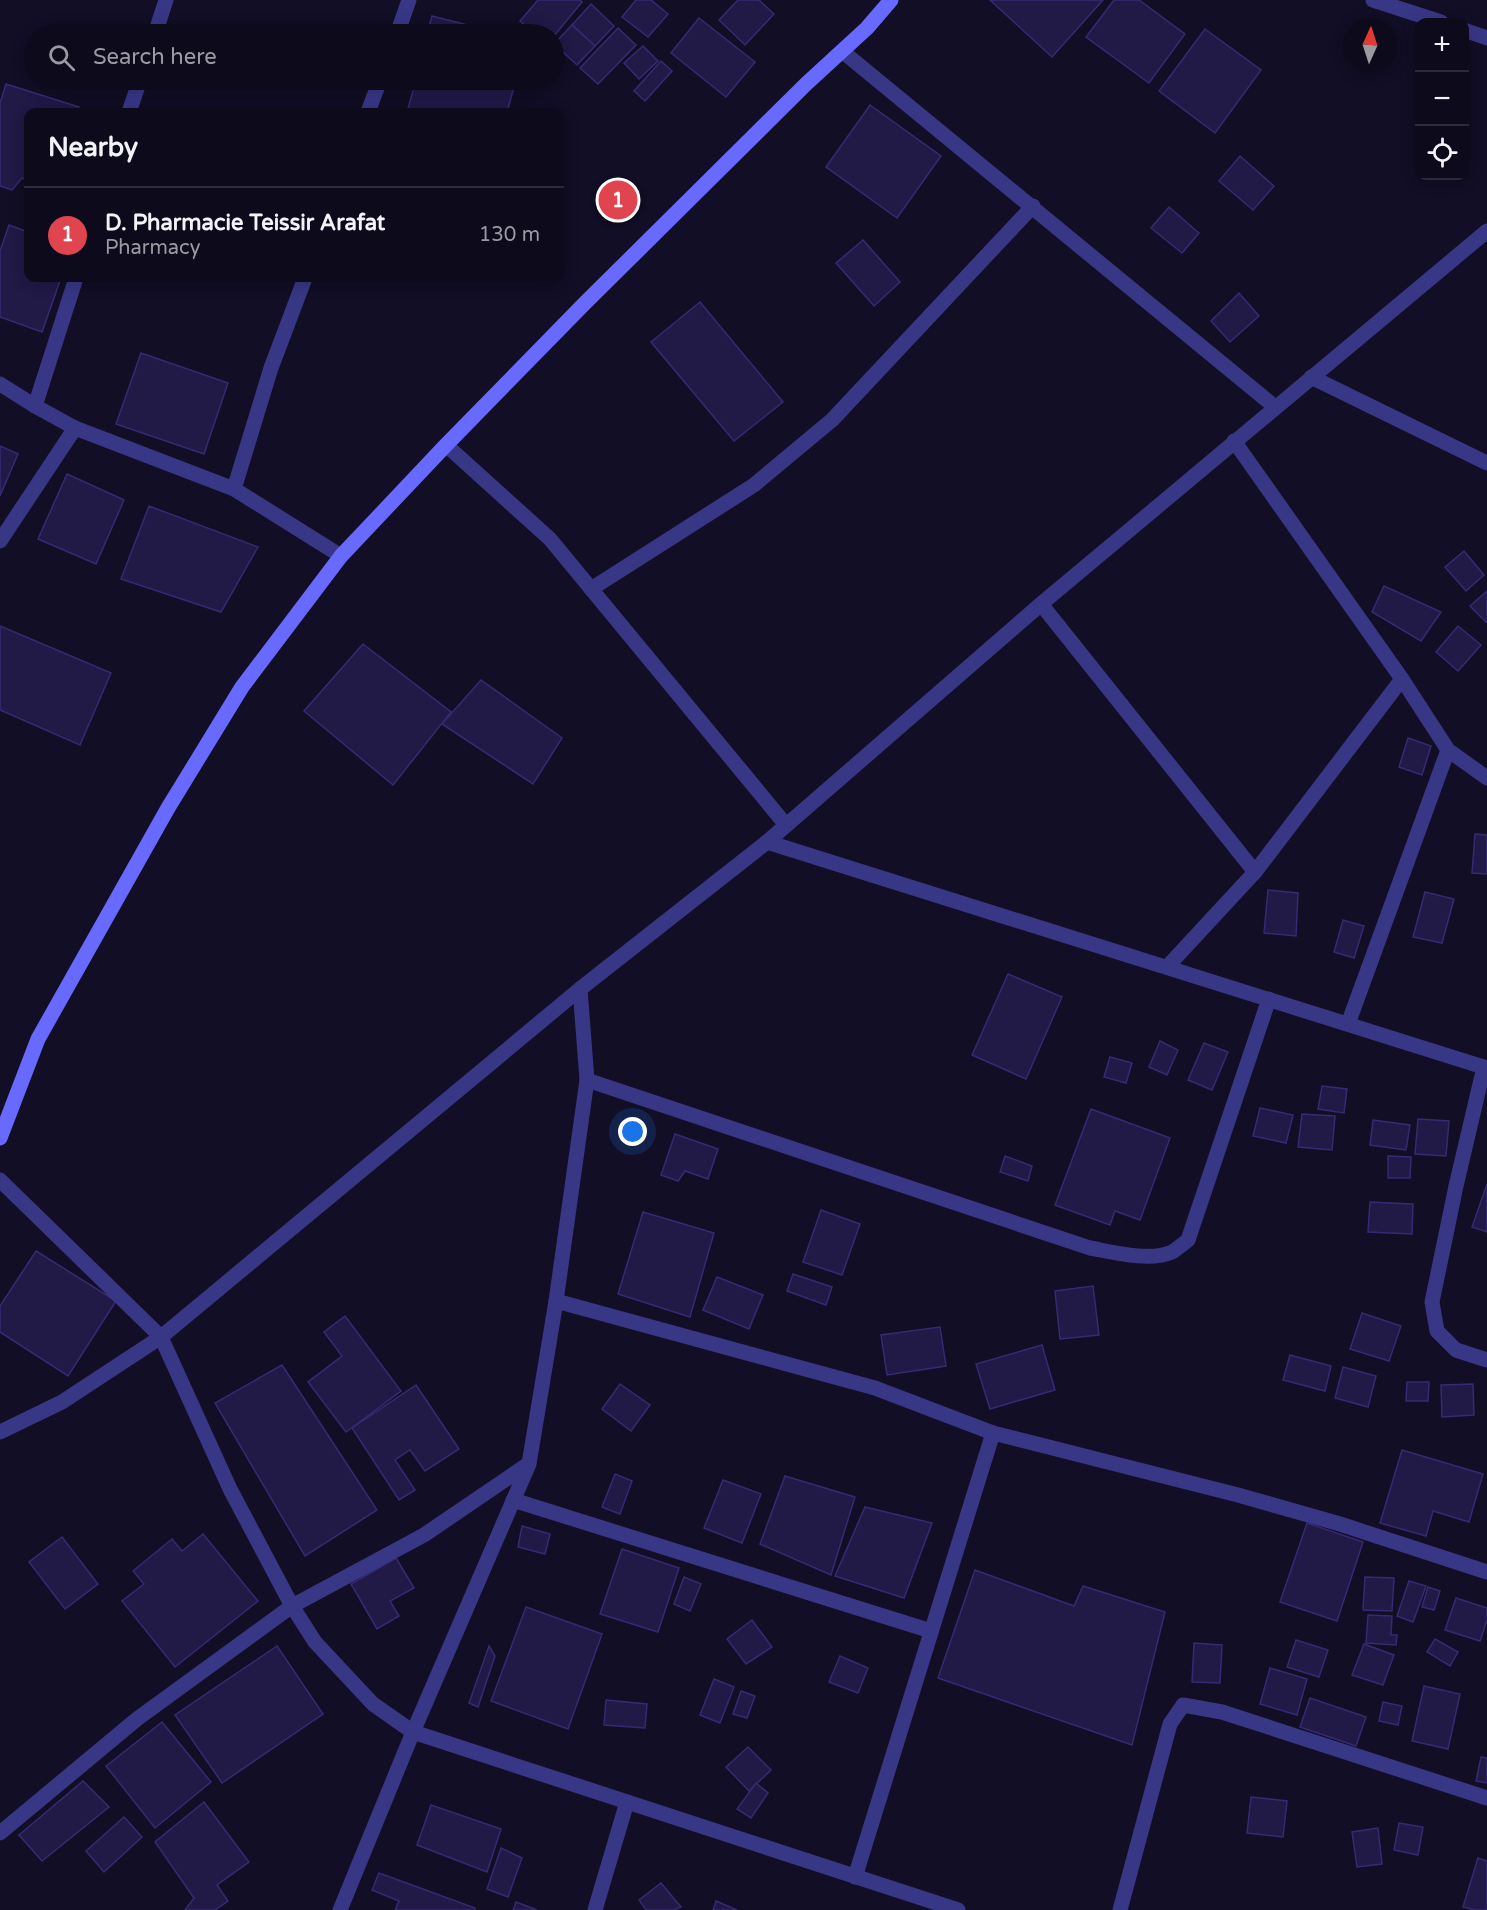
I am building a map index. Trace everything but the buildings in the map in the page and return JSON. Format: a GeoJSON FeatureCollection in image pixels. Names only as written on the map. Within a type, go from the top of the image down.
{"type":"FeatureCollection","features":[{"type":"Feature","properties":{"kind":"street"},"geometry":{"type":"LineString","coordinates":[[158,24],[166,0]]}},
{"type":"Feature","properties":{"kind":"street"},"geometry":{"type":"LineString","coordinates":[[401,24],[409,0]]}},
{"type":"Feature","properties":{"kind":"street"},"geometry":{"type":"LineString","coordinates":[[0,1138],[39,1039],[168,808],[242,687],[341,556],[592,296],[867,28],[891,0]]}},
{"type":"Feature","properties":{"kind":"street"},"geometry":{"type":"LineString","coordinates":[[1372,0],[1428,18]]}},
{"type":"Feature","properties":{"kind":"street"},"geometry":{"type":"LineString","coordinates":[[1469,32],[1487,38]]}},
{"type":"Feature","properties":{"kind":"street"},"geometry":{"type":"LineString","coordinates":[[842,51],[1275,407]]}},
{"type":"Feature","properties":{"kind":"street"},"geometry":{"type":"LineString","coordinates":[[130,108],[137,90]]}},
{"type":"Feature","properties":{"kind":"street"},"geometry":{"type":"LineString","coordinates":[[370,108],[376,90]]}},
{"type":"Feature","properties":{"kind":"street"},"geometry":{"type":"LineString","coordinates":[[591,590],[754,485],[832,420],[1033,206]]}},
{"type":"Feature","properties":{"kind":"street"},"geometry":{"type":"LineString","coordinates":[[0,1432],[62,1402],[161,1337],[580,989],[767,842],[1041,604],[1487,231]]}},
{"type":"Feature","properties":{"kind":"street"},"geometry":{"type":"LineString","coordinates":[[35,406],[75,282]]}},
{"type":"Feature","properties":{"kind":"street"},"geometry":{"type":"LineString","coordinates":[[234,489],[271,368],[303,282]]}},
{"type":"Feature","properties":{"kind":"street"},"geometry":{"type":"LineString","coordinates":[[1311,377],[1487,463]]}},
{"type":"Feature","properties":{"kind":"street"},"geometry":{"type":"LineString","coordinates":[[0,384],[75,428],[234,489],[341,556]]}},
{"type":"Feature","properties":{"kind":"street"},"geometry":{"type":"LineString","coordinates":[[0,541],[75,428]]}},
{"type":"Feature","properties":{"kind":"street"},"geometry":{"type":"LineString","coordinates":[[1234,441],[1402,679],[1448,750],[1486,776]]}},
{"type":"Feature","properties":{"kind":"street"},"geometry":{"type":"LineString","coordinates":[[446,445],[550,539],[786,825]]}},
{"type":"Feature","properties":{"kind":"street"},"geometry":{"type":"LineString","coordinates":[[1041,604],[1255,872]]}},
{"type":"Feature","properties":{"kind":"street"},"geometry":{"type":"LineString","coordinates":[[1167,967],[1255,872],[1402,679]]}},
{"type":"Feature","properties":{"kind":"street"},"geometry":{"type":"LineString","coordinates":[[1348,1024],[1448,750]]}},
{"type":"Feature","properties":{"kind":"street"},"geometry":{"type":"LineString","coordinates":[[767,842],[1485,1067],[1456,1186],[1432,1302],[1437,1331],[1456,1350],[1487,1360]]}},
{"type":"Feature","properties":{"kind":"street"},"geometry":{"type":"LineString","coordinates":[[340,1910],[413,1732],[529,1464],[556,1301],[587,1080],[580,989]]}},
{"type":"Feature","properties":{"kind":"street"},"geometry":{"type":"LineString","coordinates":[[587,1080],[1090,1248],[1131,1255],[1160,1255],[1172,1252],[1188,1240],[1269,999]]}},
{"type":"Feature","properties":{"kind":"street"},"geometry":{"type":"LineString","coordinates":[[0,1180],[161,1337],[230,1489],[292,1606],[315,1642],[372,1704],[413,1732],[958,1910]]}},
{"type":"Feature","properties":{"kind":"street"},"geometry":{"type":"LineString","coordinates":[[556,1301],[875,1388],[993,1432],[1238,1495],[1340,1524],[1487,1572]]}},
{"type":"Feature","properties":{"kind":"street"},"geometry":{"type":"LineString","coordinates":[[855,1877],[993,1432]]}},
{"type":"Feature","properties":{"kind":"street"},"geometry":{"type":"LineString","coordinates":[[0,1833],[137,1719],[292,1606],[424,1535],[529,1464]]}},
{"type":"Feature","properties":{"kind":"street"},"geometry":{"type":"LineString","coordinates":[[513,1500],[931,1631]]}},
{"type":"Feature","properties":{"kind":"street"},"geometry":{"type":"LineString","coordinates":[[1120,1910],[1170,1724],[1183,1705],[1222,1712],[1487,1798]]}},
{"type":"Feature","properties":{"kind":"street"},"geometry":{"type":"LineString","coordinates":[[595,1910],[627,1802]]}},
{"type":"Feature","properties":{"kind":"place","name":"D. Pharmacie Teissir Arafat"},"geometry":{"type":"Point","coordinates":[618,200]}}]}
